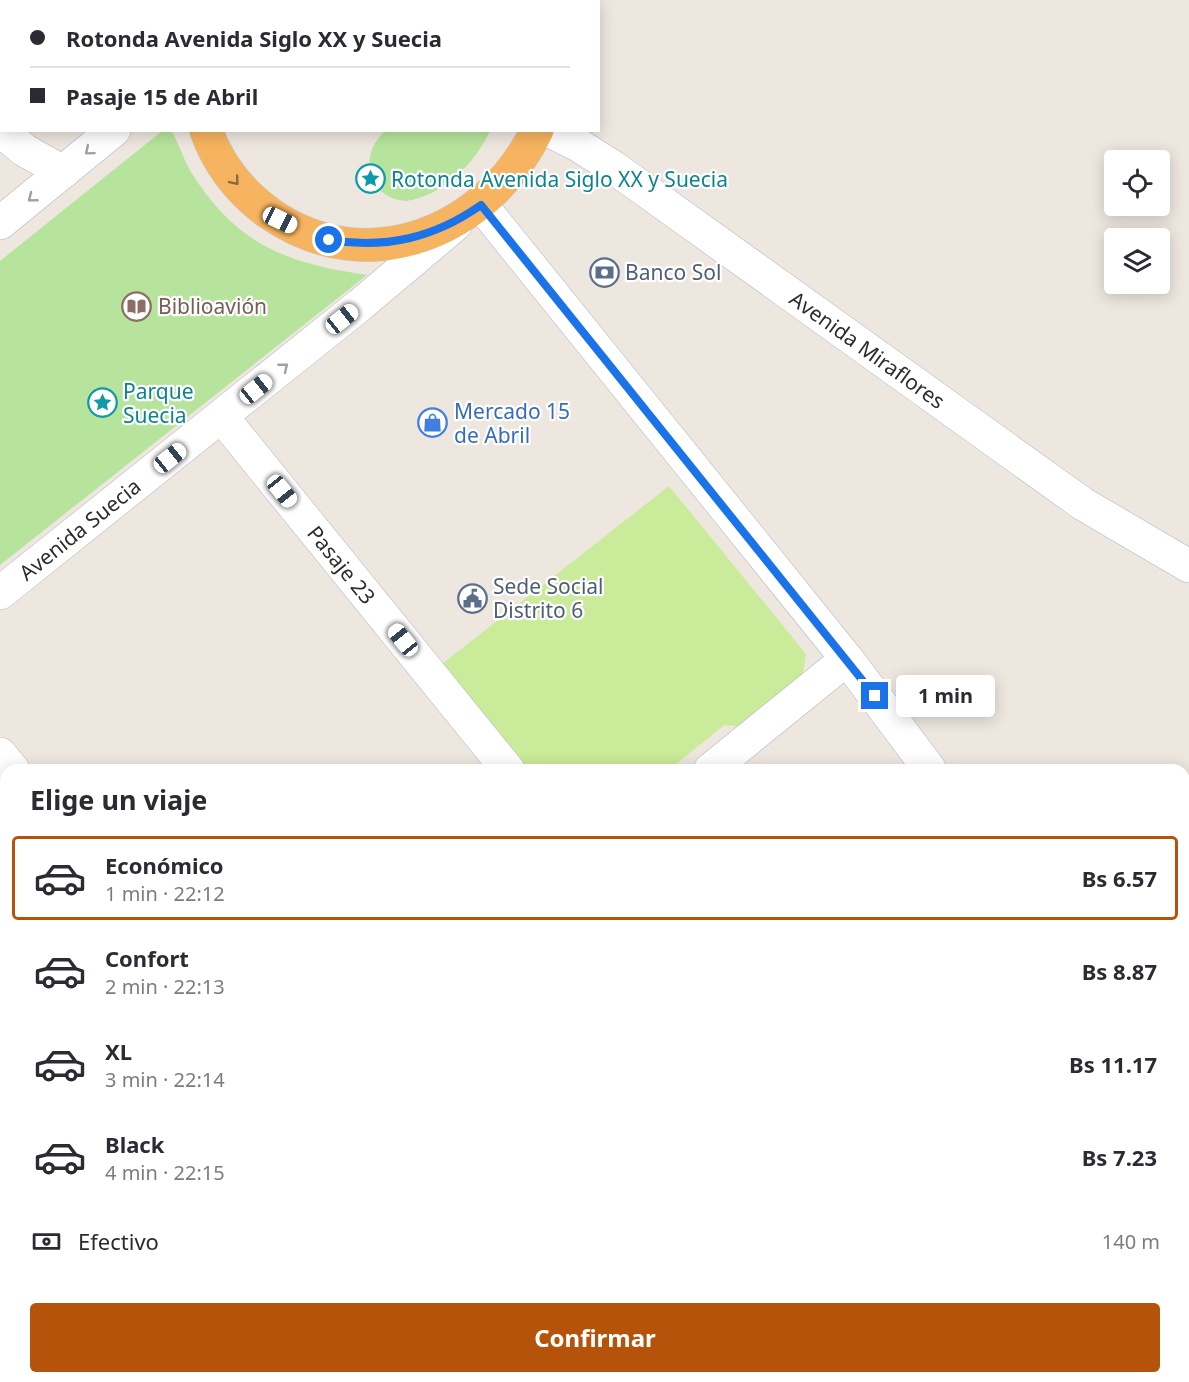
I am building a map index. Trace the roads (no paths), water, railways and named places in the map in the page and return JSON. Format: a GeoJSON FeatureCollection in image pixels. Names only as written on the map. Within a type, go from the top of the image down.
{"type":"FeatureCollection","features":[{"type":"Feature","properties":{"kind":"highway"},"geometry":{"type":"LineString","coordinates":[[207,132],[222,165],[258,205],[280,220],[329,240],[354,244],[409,240],[434,232],[474,210],[526,153],[536,132]]}},
{"type":"Feature","properties":{"kind":"street"},"geometry":{"type":"LineString","coordinates":[[2,132],[24,150],[63,172]]}},
{"type":"Feature","properties":{"kind":"street"},"geometry":{"type":"LineString","coordinates":[[0,223],[112,132]]}},
{"type":"Feature","properties":{"kind":"street","name":"Avenida Miraflores"},"geometry":{"type":"LineString","coordinates":[[552,132],[613,167],[1083,504],[1189,566]]}},
{"type":"Feature","properties":{"kind":"street"},"geometry":{"type":"LineString","coordinates":[[474,210],[847,658],[926,764]]}},
{"type":"Feature","properties":{"kind":"street","name":"Avenida Suecia"},"geometry":{"type":"LineString","coordinates":[[0,593],[222,417],[474,210]]}},
{"type":"Feature","properties":{"kind":"street","name":"Pasaje 23"},"geometry":{"type":"LineString","coordinates":[[222,417],[503,764]]}},
{"type":"Feature","properties":{"kind":"street"},"geometry":{"type":"LineString","coordinates":[[717,764],[847,658]]}},
{"type":"Feature","properties":{"kind":"place","name":"Rotonda Avenida Siglo XX y Suecia"},"geometry":{"type":"Point","coordinates":[370,179]}},
{"type":"Feature","properties":{"kind":"place","name":"Banco Sol"},"geometry":{"type":"Point","coordinates":[604,272]}},
{"type":"Feature","properties":{"kind":"place","name":"Biblioavión"},"geometry":{"type":"Point","coordinates":[137,306]}},
{"type":"Feature","properties":{"kind":"place","name":"Parque Suecia"},"geometry":{"type":"Point","coordinates":[102,403]}},
{"type":"Feature","properties":{"kind":"place","name":"Mercado 15 de Abril"},"geometry":{"type":"Point","coordinates":[433,423]}},
{"type":"Feature","properties":{"kind":"place","name":"Sede Social Distrito 6"},"geometry":{"type":"Point","coordinates":[472,598]}}]}
